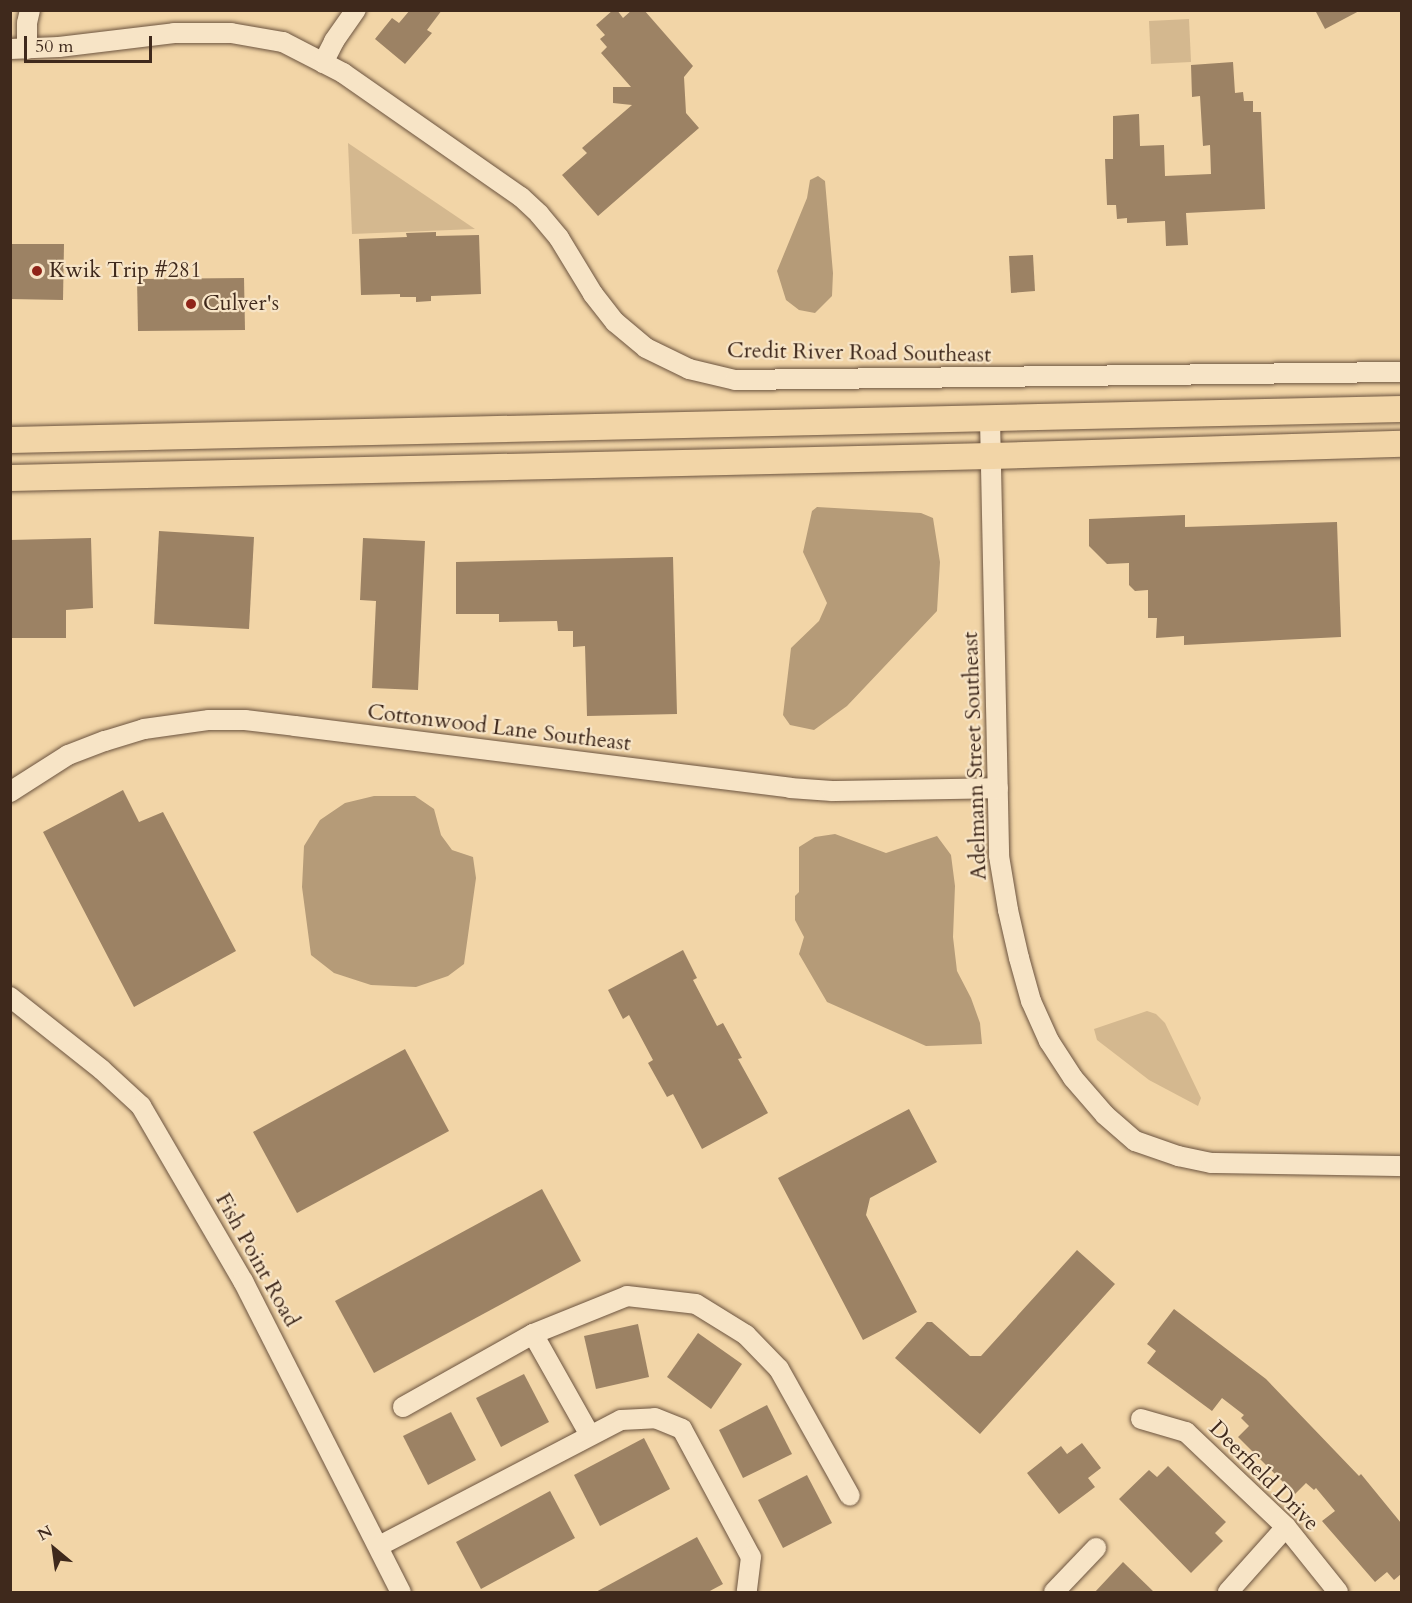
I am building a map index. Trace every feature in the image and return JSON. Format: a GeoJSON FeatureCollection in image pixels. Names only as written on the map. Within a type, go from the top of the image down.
{"type":"FeatureCollection","features":[{"type":"Feature","properties":{"kind":"main road"},"geometry":{"type":"LineString","coordinates":[[10,440],[1401,409]]}},
{"type":"Feature","properties":{"kind":"main road"},"geometry":{"type":"LineString","coordinates":[[10,478],[991,456],[1401,444]]}},
{"type":"Feature","properties":{"kind":"street"},"geometry":{"type":"LineString","coordinates":[[19,49],[30,10]]}},
{"type":"Feature","properties":{"kind":"street"},"geometry":{"type":"LineString","coordinates":[[323,63],[334,41],[356,10]]}},
{"type":"Feature","properties":{"kind":"street","name":"Credit River Road Southeast"},"geometry":{"type":"LineString","coordinates":[[19,49],[174,33],[231,33],[283,42],[344,73],[520,197],[539,213],[559,238],[593,294],[615,322],[646,348],[688,369],[735,380],[1401,372]]}},
{"type":"Feature","properties":{"kind":"street","name":"Adelmann Street Southeast"},"geometry":{"type":"LineString","coordinates":[[990,419],[999,856],[1008,910],[1031,1001],[1049,1041],[1067,1069],[1105,1115],[1135,1141],[1178,1156],[1211,1163],[1401,1166]]}},
{"type":"Feature","properties":{"kind":"street","name":"Cottonwood Lane Southeast"},"geometry":{"type":"LineString","coordinates":[[10,792],[68,755],[105,741],[144,729],[210,720],[245,720],[790,788],[832,791],[998,788]]}},
{"type":"Feature","properties":{"kind":"street","name":"Fish Point Road"},"geometry":{"type":"LineString","coordinates":[[10,997],[102,1070],[141,1106],[238,1272],[401,1593]]}},
{"type":"Feature","properties":{"kind":"street"},"geometry":{"type":"LineString","coordinates":[[403,1407],[533,1334],[627,1296],[696,1304],[746,1335],[779,1369],[850,1496]]}},
{"type":"Feature","properties":{"kind":"street"},"geometry":{"type":"LineString","coordinates":[[533,1334],[590,1435]]}},
{"type":"Feature","properties":{"kind":"street"},"geometry":{"type":"LineString","coordinates":[[379,1546],[621,1420],[655,1418],[682,1429],[751,1557],[747,1593]]}},
{"type":"Feature","properties":{"kind":"street","name":"Deerfield Drive"},"geometry":{"type":"LineString","coordinates":[[1141,1419],[1186,1431],[1286,1527],[1338,1593]]}},
{"type":"Feature","properties":{"kind":"street"},"geometry":{"type":"LineString","coordinates":[[1228,1593],[1286,1527]]}},
{"type":"Feature","properties":{"kind":"street"},"geometry":{"type":"LineString","coordinates":[[1054,1593],[1096,1548]]}},
{"type":"Feature","properties":{"kind":"shaded area"},"geometry":{"type":"Polygon","coordinates":[[[1189,19],[1191,62],[1151,64],[1149,21],[1189,19]]]}},
{"type":"Feature","properties":{"kind":"shaded area"},"geometry":{"type":"Polygon","coordinates":[[[348,143],[475,229],[352,234],[348,143]]]}},
{"type":"Feature","properties":{"kind":"shaded area"},"geometry":{"type":"Polygon","coordinates":[[[818,176],[825,181],[833,273],[832,296],[815,313],[799,310],[786,300],[777,271],[807,198],[810,180],[818,176]]]}},
{"type":"Feature","properties":{"kind":"shaded area"},"geometry":{"type":"Polygon","coordinates":[[[817,507],[921,513],[933,518],[940,562],[937,611],[847,706],[814,730],[790,725],[783,715],[791,648],[819,621],[827,603],[803,552],[812,511],[817,507]]]}},
{"type":"Feature","properties":{"kind":"shaded area"},"geometry":{"type":"Polygon","coordinates":[[[374,796],[415,796],[434,809],[441,835],[452,850],[473,857],[476,878],[464,964],[448,976],[416,987],[371,985],[334,973],[311,955],[302,887],[304,846],[320,820],[345,803],[374,796]]]}},
{"type":"Feature","properties":{"kind":"shaded area"},"geometry":{"type":"Polygon","coordinates":[[[835,834],[886,853],[937,836],[951,855],[955,886],[953,937],[957,971],[971,998],[980,1023],[982,1044],[926,1046],[827,1002],[799,954],[804,937],[795,920],[795,896],[799,892],[799,847],[815,837],[835,834]]]}},
{"type":"Feature","properties":{"kind":"shaded area"},"geometry":{"type":"Polygon","coordinates":[[[1147,1011],[1156,1014],[1165,1023],[1201,1098],[1198,1106],[1149,1080],[1097,1040],[1094,1029],[1147,1011]]]}},
{"type":"Feature","properties":{"kind":"building"},"geometry":{"type":"Polygon","coordinates":[[[410,10],[442,10],[427,30],[432,33],[405,64],[375,39],[392,18],[399,23],[410,10]]]}},
{"type":"Feature","properties":{"kind":"building"},"geometry":{"type":"Polygon","coordinates":[[[613,10],[617,10],[623,18],[632,10],[644,10],[693,66],[684,77],[686,113],[699,128],[598,216],[562,175],[587,153],[582,148],[632,105],[613,103],[613,87],[631,87],[601,53],[607,47],[600,39],[605,35],[596,25],[613,10]]]}},
{"type":"Feature","properties":{"kind":"building"},"geometry":{"type":"Polygon","coordinates":[[[1315,10],[1361,10],[1325,29],[1315,10]]]}},
{"type":"Feature","properties":{"kind":"building"},"geometry":{"type":"Polygon","coordinates":[[[1233,62],[1235,93],[1243,92],[1244,101],[1253,101],[1253,112],[1261,112],[1265,209],[1186,213],[1188,245],[1166,246],[1165,221],[1127,223],[1127,218],[1117,219],[1116,205],[1107,205],[1105,159],[1113,159],[1113,116],[1139,114],[1140,146],[1164,145],[1165,176],[1211,174],[1210,145],[1203,146],[1200,96],[1192,97],[1191,65],[1233,62]]]}},
{"type":"Feature","properties":{"kind":"building"},"geometry":{"type":"Polygon","coordinates":[[[436,232],[436,236],[479,235],[481,294],[431,296],[431,301],[416,302],[416,297],[400,297],[400,294],[361,295],[359,239],[407,237],[406,233],[436,232]]]}},
{"type":"Feature","properties":{"kind":"building","name":"Kwik Trip #281"},"geometry":{"type":"Polygon","coordinates":[[[10,244],[64,244],[63,300],[10,299],[10,244]]]}},
{"type":"Feature","properties":{"kind":"building"},"geometry":{"type":"Polygon","coordinates":[[[1033,255],[1035,291],[1011,293],[1009,256],[1033,255]]]}},
{"type":"Feature","properties":{"kind":"building","name":"Culver's"},"geometry":{"type":"Polygon","coordinates":[[[244,278],[245,330],[138,331],[137,279],[244,278]]]}},
{"type":"Feature","properties":{"kind":"building"},"geometry":{"type":"Polygon","coordinates":[[[1185,515],[1185,527],[1337,522],[1341,637],[1184,645],[1184,636],[1156,638],[1157,618],[1148,618],[1148,590],[1135,591],[1129,585],[1129,563],[1107,564],[1089,546],[1089,519],[1185,515]]]}},
{"type":"Feature","properties":{"kind":"building"},"geometry":{"type":"Polygon","coordinates":[[[159,531],[254,537],[249,629],[154,624],[159,531]]]}},
{"type":"Feature","properties":{"kind":"building"},"geometry":{"type":"Polygon","coordinates":[[[91,538],[93,608],[66,610],[66,638],[10,638],[10,540],[91,538]]]}},
{"type":"Feature","properties":{"kind":"building"},"geometry":{"type":"Polygon","coordinates":[[[363,538],[425,541],[418,690],[372,688],[376,601],[360,600],[363,538]]]}},
{"type":"Feature","properties":{"kind":"building"},"geometry":{"type":"Polygon","coordinates":[[[673,557],[677,714],[587,716],[585,646],[573,647],[573,631],[558,631],[557,621],[499,622],[499,614],[456,614],[456,562],[673,557]]]}},
{"type":"Feature","properties":{"kind":"building"},"geometry":{"type":"Polygon","coordinates":[[[123,790],[139,822],[163,812],[236,951],[134,1007],[43,832],[123,790]]]}},
{"type":"Feature","properties":{"kind":"building"},"geometry":{"type":"Polygon","coordinates":[[[683,950],[697,978],[693,980],[717,1026],[723,1023],[742,1058],[738,1059],[768,1113],[702,1149],[673,1094],[667,1097],[648,1063],[653,1060],[629,1015],[623,1019],[608,990],[683,950]]]}},
{"type":"Feature","properties":{"kind":"building"},"geometry":{"type":"Polygon","coordinates":[[[405,1049],[449,1131],[297,1213],[253,1132],[405,1049]]]}},
{"type":"Feature","properties":{"kind":"building"},"geometry":{"type":"Polygon","coordinates":[[[909,1109],[937,1162],[870,1198],[866,1215],[917,1312],[863,1340],[778,1178],[909,1109]]]}},
{"type":"Feature","properties":{"kind":"building"},"geometry":{"type":"Polygon","coordinates":[[[542,1189],[581,1261],[374,1373],[335,1301],[542,1189]]]}},
{"type":"Feature","properties":{"kind":"building"},"geometry":{"type":"Polygon","coordinates":[[[1077,1250],[1115,1284],[980,1434],[895,1358],[927,1322],[932,1322],[970,1356],[981,1356],[1077,1250]]]}},
{"type":"Feature","properties":{"kind":"building"},"geometry":{"type":"Polygon","coordinates":[[[1174,1309],[1266,1379],[1359,1476],[1361,1474],[1401,1523],[1401,1574],[1394,1580],[1387,1572],[1375,1582],[1322,1521],[1335,1511],[1316,1488],[1314,1490],[1306,1483],[1295,1494],[1238,1437],[1249,1426],[1241,1418],[1244,1415],[1222,1398],[1212,1411],[1147,1363],[1156,1351],[1147,1344],[1174,1309]]]}},
{"type":"Feature","properties":{"kind":"building"},"geometry":{"type":"Polygon","coordinates":[[[638,1324],[649,1377],[596,1389],[584,1336],[638,1324]]]}},
{"type":"Feature","properties":{"kind":"building"},"geometry":{"type":"Polygon","coordinates":[[[698,1333],[742,1364],[711,1409],[667,1377],[698,1333]]]}},
{"type":"Feature","properties":{"kind":"building"},"geometry":{"type":"Polygon","coordinates":[[[524,1374],[549,1422],[501,1447],[476,1398],[524,1374]]]}},
{"type":"Feature","properties":{"kind":"building"},"geometry":{"type":"Polygon","coordinates":[[[767,1405],[792,1454],[743,1478],[719,1430],[767,1405]]]}},
{"type":"Feature","properties":{"kind":"building"},"geometry":{"type":"Polygon","coordinates":[[[451,1412],[476,1460],[428,1485],[403,1436],[451,1412]]]}},
{"type":"Feature","properties":{"kind":"building"},"geometry":{"type":"Polygon","coordinates":[[[644,1438],[670,1489],[600,1526],[574,1475],[644,1438]]]}},
{"type":"Feature","properties":{"kind":"building"},"geometry":{"type":"Polygon","coordinates":[[[1082,1443],[1101,1468],[1088,1478],[1095,1487],[1059,1514],[1027,1473],[1061,1446],[1067,1454],[1082,1443]]]}},
{"type":"Feature","properties":{"kind":"building"},"geometry":{"type":"Polygon","coordinates":[[[1168,1466],[1226,1522],[1215,1533],[1223,1541],[1191,1573],[1119,1499],[1149,1470],[1157,1477],[1168,1466]]]}},
{"type":"Feature","properties":{"kind":"building"},"geometry":{"type":"Polygon","coordinates":[[[807,1475],[832,1523],[783,1548],[758,1500],[807,1475]]]}},
{"type":"Feature","properties":{"kind":"building"},"geometry":{"type":"Polygon","coordinates":[[[550,1491],[575,1538],[481,1589],[456,1542],[550,1491]]]}},
{"type":"Feature","properties":{"kind":"building"},"geometry":{"type":"Polygon","coordinates":[[[697,1537],[723,1584],[706,1593],[594,1593],[697,1537]]]}},
{"type":"Feature","properties":{"kind":"building"},"geometry":{"type":"Polygon","coordinates":[[[1123,1562],[1155,1593],[1094,1593],[1123,1562]]]}},
{"type":"Feature","properties":{"kind":"place","name":"Kwik Trip #281"},"geometry":{"type":"Point","coordinates":[37,271]}},
{"type":"Feature","properties":{"kind":"place","name":"Culver's"},"geometry":{"type":"Point","coordinates":[191,304]}}]}
